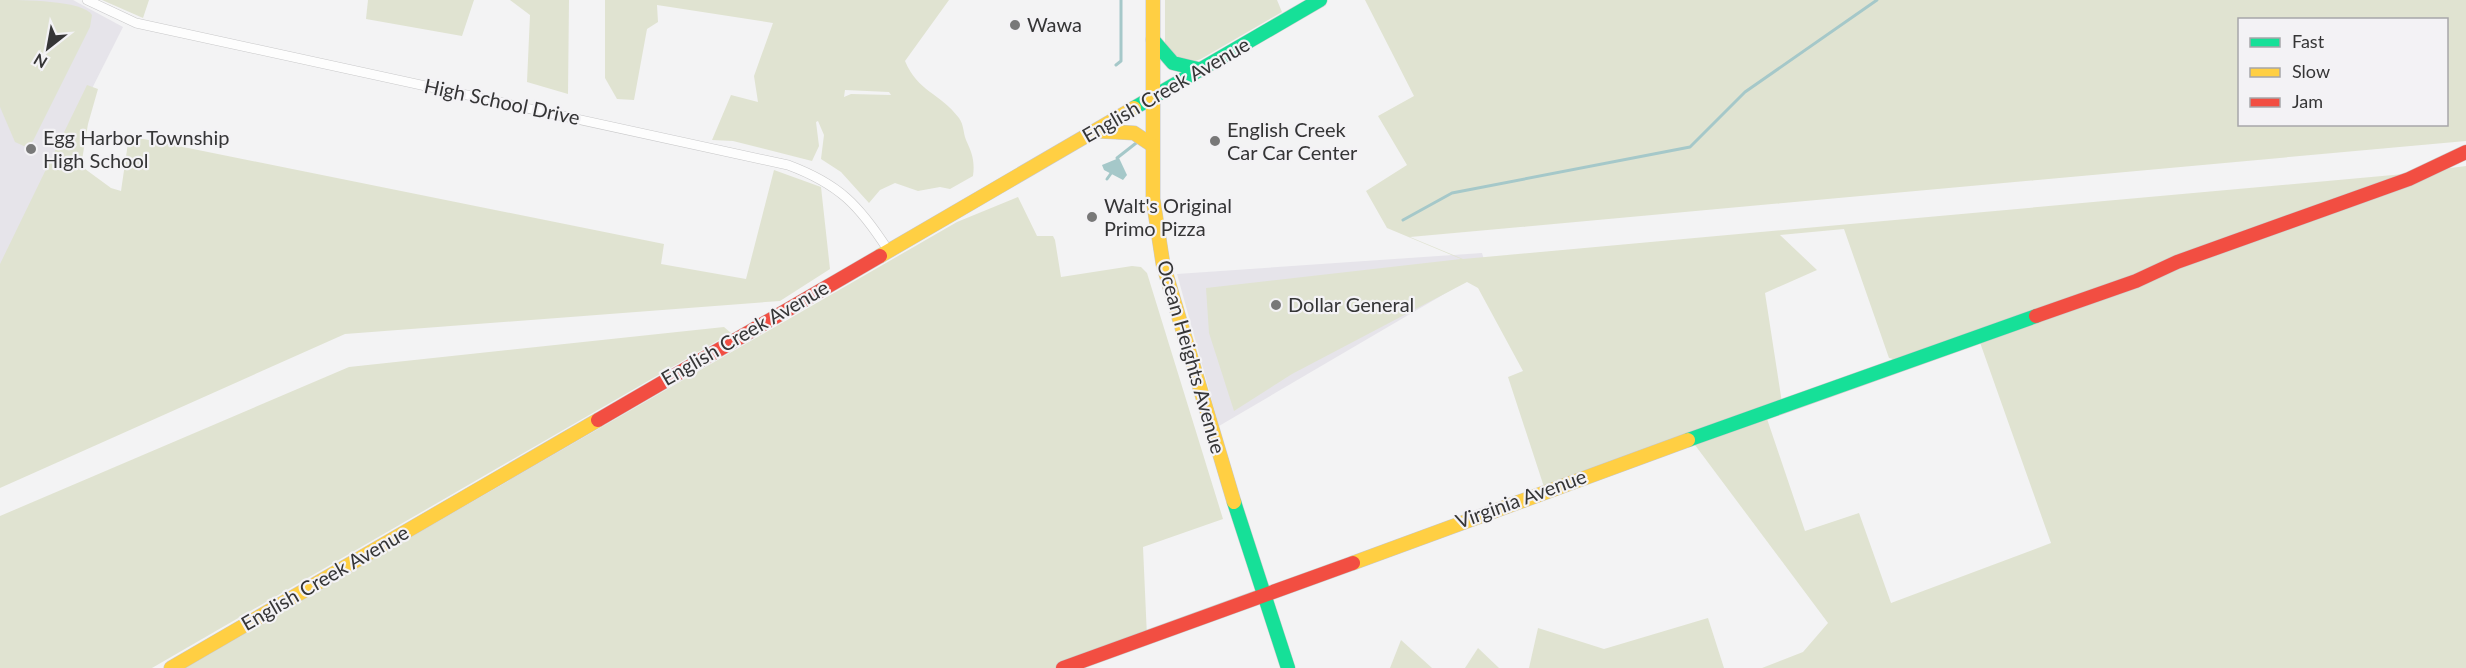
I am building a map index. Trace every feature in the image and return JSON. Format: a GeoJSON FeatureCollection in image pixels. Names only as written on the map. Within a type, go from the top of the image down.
{"type":"FeatureCollection","features":[{"type":"Feature","properties":{"kind":"main road","name":"Ocean Heights Avenue"},"geometry":{"type":"LineString","coordinates":[[1153,0],[1150,100],[1153,200],[1171,297],[1288,668]]}},
{"type":"Feature","properties":{"kind":"main road","name":"English Creek Avenue"},"geometry":{"type":"LineString","coordinates":[[171,668],[888,250],[1204,70],[1320,0]]}},
{"type":"Feature","properties":{"kind":"main road"},"geometry":{"type":"LineString","coordinates":[[1152,39],[1165,59],[1172,65],[1184,69],[1204,70]]}},
{"type":"Feature","properties":{"kind":"main road"},"geometry":{"type":"LineString","coordinates":[[1095,131],[1136,132],[1146,137],[1152,145]]}},
{"type":"Feature","properties":{"kind":"main road","name":"Virginia Avenue"},"geometry":{"type":"LineString","coordinates":[[1063,668],[1264,597],[1550,488],[1981,335],[2409,179],[2466,152]]}},
{"type":"Feature","properties":{"kind":"street","name":"High School Drive"},"geometry":{"type":"LineString","coordinates":[[87,0],[136,22],[788,165],[821,179],[850,199],[888,250]]}},
{"type":"Feature","properties":{"kind":"shaded area","name":"Egg Harbor Township High School"},"geometry":{"type":"Polygon","coordinates":[[[0,0],[73,0],[123,27],[0,271],[0,0]]]}},
{"type":"Feature","properties":{"kind":"shaded area"},"geometry":{"type":"Polygon","coordinates":[[[1482,253],[1487,269],[1219,426],[1177,274],[1482,253]]]}},
{"type":"Feature","properties":{"kind":"green space"},"geometry":{"type":"Polygon","coordinates":[[[0,0],[65,4],[77,6],[92,15],[90,27],[33,141],[26,147],[15,142],[0,107],[0,0]]]}},
{"type":"Feature","properties":{"kind":"green space"},"geometry":{"type":"Polygon","coordinates":[[[102,0],[149,0],[143,18],[102,0]]]}},
{"type":"Feature","properties":{"kind":"green space"},"geometry":{"type":"Polygon","coordinates":[[[368,0],[474,0],[462,36],[366,19],[368,0]]]}},
{"type":"Feature","properties":{"kind":"green space"},"geometry":{"type":"Polygon","coordinates":[[[510,0],[569,0],[568,94],[527,82],[530,15],[510,0]]]}},
{"type":"Feature","properties":{"kind":"green space"},"geometry":{"type":"Polygon","coordinates":[[[605,0],[949,0],[905,61],[916,79],[944,102],[961,121],[974,166],[973,176],[950,189],[940,187],[918,191],[895,183],[880,190],[869,203],[841,172],[821,159],[824,135],[818,121],[816,122],[819,146],[812,161],[733,141],[712,140],[731,95],[758,102],[754,76],[773,23],[657,5],[658,22],[647,29],[634,100],[617,99],[605,78],[605,0]],[[845,90],[844,97],[851,94],[891,95],[889,92],[845,90]]]}},
{"type":"Feature","properties":{"kind":"green space"},"geometry":{"type":"Polygon","coordinates":[[[1165,0],[1277,0],[1282,12],[1201,59],[1186,62],[1165,49],[1165,0]]]}},
{"type":"Feature","properties":{"kind":"green space"},"geometry":{"type":"Polygon","coordinates":[[[1365,0],[2466,0],[2466,141],[1410,237],[1463,259],[2404,174],[2466,166],[2466,668],[1762,668],[1803,652],[1828,623],[1689,437],[1545,490],[1508,377],[1523,371],[1478,288],[1467,282],[1292,374],[1234,411],[1209,333],[1206,288],[1461,259],[1387,228],[1366,191],[1407,165],[1378,116],[1414,96],[1365,0]],[[1844,229],[1780,235],[1817,270],[1765,293],[1782,403],[1764,410],[1805,531],[1859,513],[1891,603],[2051,543],[1977,334],[1901,361],[1889,358],[1844,229]]]}},
{"type":"Feature","properties":{"kind":"green space"},"geometry":{"type":"Polygon","coordinates":[[[87,85],[98,89],[88,124],[81,166],[111,188],[121,191],[129,136],[664,244],[661,264],[746,279],[774,170],[821,187],[830,269],[780,301],[345,334],[0,488],[0,264],[87,85]]]}},
{"type":"Feature","properties":{"kind":"green space"},"geometry":{"type":"Polygon","coordinates":[[[1018,197],[1037,236],[1053,236],[1061,277],[1132,266],[1141,267],[1147,273],[1223,519],[1143,547],[1147,637],[1067,668],[184,668],[957,222],[1018,197]]]}},
{"type":"Feature","properties":{"kind":"green space"},"geometry":{"type":"Polygon","coordinates":[[[724,327],[731,333],[152,668],[0,668],[0,516],[349,367],[724,327]]]}},
{"type":"Feature","properties":{"kind":"green space"},"geometry":{"type":"Polygon","coordinates":[[[1708,618],[1724,668],[1529,668],[1538,628],[1604,649],[1708,618]]]}},
{"type":"Feature","properties":{"kind":"green space"},"geometry":{"type":"Polygon","coordinates":[[[1401,640],[1432,668],[1390,668],[1401,640]]]}},
{"type":"Feature","properties":{"kind":"green space"},"geometry":{"type":"Polygon","coordinates":[[[1478,648],[1499,668],[1465,668],[1478,648]]]}},
{"type":"Feature","properties":{"kind":"water"},"geometry":{"type":"Polygon","coordinates":[[[1119,158],[1127,175],[1123,180],[1104,170],[1102,165],[1119,158]]]}},
{"type":"Feature","properties":{"kind":"waterway"},"geometry":{"type":"LineString","coordinates":[[1116,65],[1121,61],[1121,0]]}},
{"type":"Feature","properties":{"kind":"waterway"},"geometry":{"type":"LineString","coordinates":[[1403,220],[1452,193],[1690,147],[1745,92],[1877,0]]}},
{"type":"Feature","properties":{"kind":"waterway"},"geometry":{"type":"LineString","coordinates":[[1117,158],[1140,140]]}},
{"type":"Feature","properties":{"kind":"waterway"},"geometry":{"type":"LineString","coordinates":[[1107,179],[1112,172]]}},
{"type":"Feature","properties":{"kind":"traffic: fast"},"geometry":{"type":"LineString","coordinates":[[1134,108],[1320,0]]}},
{"type":"Feature","properties":{"kind":"traffic: fast"},"geometry":{"type":"LineString","coordinates":[[1153,40],[1173,63],[1202,70]]}},
{"type":"Feature","properties":{"kind":"traffic: fast"},"geometry":{"type":"LineString","coordinates":[[1688,440],[2036,316]]}},
{"type":"Feature","properties":{"kind":"traffic: fast"},"geometry":{"type":"LineString","coordinates":[[1234,502],[1288,668]]}},
{"type":"Feature","properties":{"kind":"traffic: slow"},"geometry":{"type":"LineString","coordinates":[[1153,0],[1153,199],[1163,264],[1234,502]]}},
{"type":"Feature","properties":{"kind":"traffic: slow"},"geometry":{"type":"LineString","coordinates":[[880,256],[1134,108]]}},
{"type":"Feature","properties":{"kind":"traffic: slow"},"geometry":{"type":"LineString","coordinates":[[1097,131],[1134,133],[1152,145]]}},
{"type":"Feature","properties":{"kind":"traffic: slow"},"geometry":{"type":"LineString","coordinates":[[171,668],[598,420]]}},
{"type":"Feature","properties":{"kind":"traffic: slow"},"geometry":{"type":"LineString","coordinates":[[1353,563],[1688,440]]}},
{"type":"Feature","properties":{"kind":"traffic: jam"},"geometry":{"type":"LineString","coordinates":[[2036,316],[2136,281],[2177,262],[2409,179],[2466,152]]}},
{"type":"Feature","properties":{"kind":"traffic: jam"},"geometry":{"type":"LineString","coordinates":[[598,420],[880,256]]}},
{"type":"Feature","properties":{"kind":"traffic: jam"},"geometry":{"type":"LineString","coordinates":[[1063,668],[1353,563]]}},
{"type":"Feature","properties":{"kind":"place","name":"Wawa"},"geometry":{"type":"Point","coordinates":[1015,25]}},
{"type":"Feature","properties":{"kind":"place","name":"English Creek Car Car Center"},"geometry":{"type":"Point","coordinates":[1215,141]}},
{"type":"Feature","properties":{"kind":"place","name":"Egg Harbor Township High School"},"geometry":{"type":"Point","coordinates":[31,149]}},
{"type":"Feature","properties":{"kind":"place","name":"Walt's Original Primo Pizza"},"geometry":{"type":"Point","coordinates":[1092,217]}},
{"type":"Feature","properties":{"kind":"place","name":"Dollar General"},"geometry":{"type":"Point","coordinates":[1276,305]}}]}
